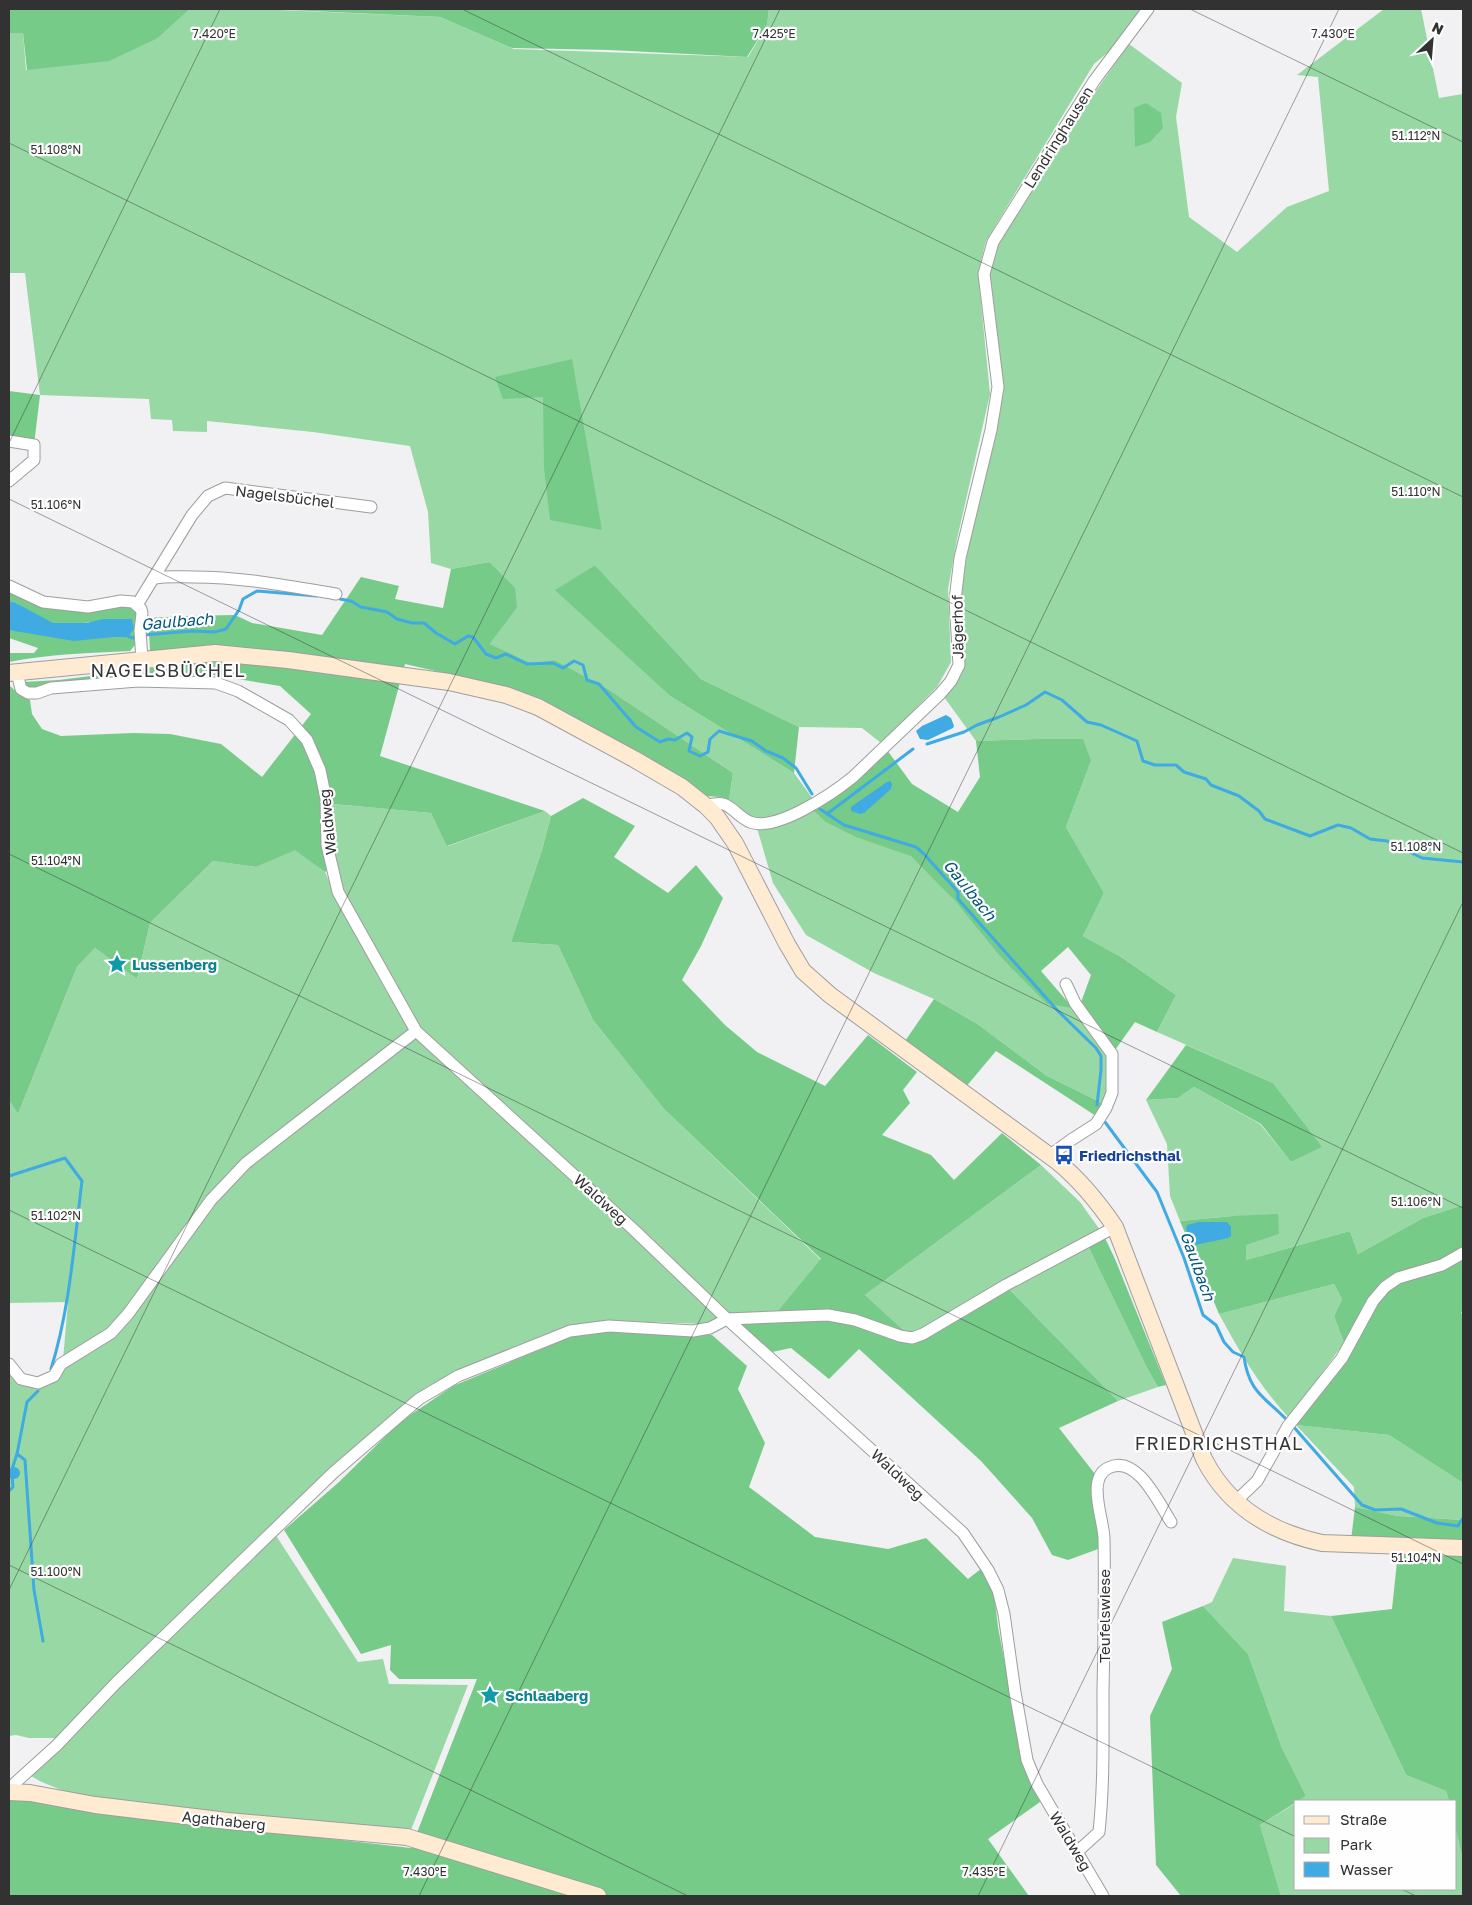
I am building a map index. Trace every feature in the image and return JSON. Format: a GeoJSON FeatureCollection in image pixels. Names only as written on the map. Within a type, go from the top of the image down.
{"type":"FeatureCollection","features":[{"type":"Feature","properties":{"kind":"main road"},"geometry":{"type":"LineString","coordinates":[[13,673],[215,652],[449,682],[497,693],[538,707],[658,772],[693,794],[717,817],[731,836],[794,958],[811,980],[1049,1156],[1078,1179],[1099,1203],[1115,1227],[1204,1459],[1216,1479],[1235,1502],[1278,1530],[1322,1543],[1463,1548]]}},
{"type":"Feature","properties":{"kind":"main road","name":"Agathaberg"},"geometry":{"type":"LineString","coordinates":[[10,1792],[30,1793],[95,1804],[228,1821],[407,1837],[598,1896]]}},
{"type":"Feature","properties":{"kind":"street","name":"Lendringhausen"},"geometry":{"type":"LineString","coordinates":[[984,274],[993,242],[1094,81],[1148,9]]}},
{"type":"Feature","properties":{"kind":"street","name":"Jägerhof"},"geometry":{"type":"LineString","coordinates":[[706,806],[715,803],[729,805],[743,818],[759,824],[767,824],[788,816],[838,789],[940,694],[951,680],[958,665],[955,600],[960,558],[991,430],[998,387],[984,274]]}},
{"type":"Feature","properties":{"kind":"street"},"geometry":{"type":"LineString","coordinates":[[9,441],[34,445],[34,460],[9,481]]}},
{"type":"Feature","properties":{"kind":"street","name":"Nagelsbüchel"},"geometry":{"type":"LineString","coordinates":[[137,605],[192,515],[208,496],[225,488],[371,507]]}},
{"type":"Feature","properties":{"kind":"street"},"geometry":{"type":"LineString","coordinates":[[155,578],[166,576],[215,576],[266,582],[336,594]]}},
{"type":"Feature","properties":{"kind":"street"},"geometry":{"type":"LineString","coordinates":[[9,586],[43,602],[88,607],[128,601],[137,605],[142,613],[140,636],[142,659]]}},
{"type":"Feature","properties":{"kind":"street","name":"Waldweg"},"geometry":{"type":"LineString","coordinates":[[13,673],[21,689],[28,693],[37,693],[60,687],[138,682],[216,683],[238,691],[289,720],[307,740],[320,770],[326,799],[327,845],[338,892],[416,1031],[627,1222],[728,1319],[962,1533],[988,1570],[998,1590],[1004,1614],[1027,1760],[1037,1784],[1103,1896]]}},
{"type":"Feature","properties":{"kind":"street"},"geometry":{"type":"LineString","coordinates":[[1049,1156],[1096,1124],[1106,1108],[1112,1093],[1112,1054],[1076,1003],[1066,984]]}},
{"type":"Feature","properties":{"kind":"street"},"geometry":{"type":"LineString","coordinates":[[9,1364],[20,1379],[38,1383],[54,1376],[61,1364],[111,1333],[128,1314],[211,1200],[246,1162],[416,1031]]}},
{"type":"Feature","properties":{"kind":"street"},"geometry":{"type":"LineString","coordinates":[[10,1792],[15,1783],[57,1745],[116,1683],[333,1472],[419,1399],[458,1376],[570,1332],[609,1326],[693,1331],[710,1328],[728,1319],[828,1315],[855,1320],[900,1336],[912,1338],[923,1334],[1006,1285],[1115,1227]]}},
{"type":"Feature","properties":{"kind":"street"},"geometry":{"type":"LineString","coordinates":[[1235,1502],[1257,1481],[1291,1423],[1342,1358],[1373,1301],[1384,1287],[1398,1278],[1442,1266],[1463,1253]]}},
{"type":"Feature","properties":{"kind":"street","name":"Teufelswiese"},"geometry":{"type":"LineString","coordinates":[[1078,1851],[1099,1832],[1104,1784],[1104,1531],[1097,1487],[1102,1473],[1111,1466],[1134,1470],[1142,1476],[1171,1522]]}},
{"type":"Feature","properties":{"kind":"green space"},"geometry":{"type":"Polygon","coordinates":[[[9,9],[190,9],[158,38],[109,61],[27,70],[23,33],[9,33],[9,9]]]}},
{"type":"Feature","properties":{"kind":"green space"},"geometry":{"type":"Polygon","coordinates":[[[190,9],[257,9],[440,17],[514,49],[748,57],[767,25],[769,9],[1142,9],[1117,45],[1094,64],[986,241],[978,272],[990,394],[957,539],[948,589],[951,662],[937,687],[881,743],[862,728],[799,727],[701,679],[595,565],[556,590],[670,696],[794,773],[813,799],[769,820],[751,817],[729,800],[733,773],[608,689],[555,660],[532,665],[490,644],[517,608],[489,562],[451,569],[431,563],[428,512],[410,446],[313,432],[207,421],[207,432],[173,431],[172,420],[151,419],[149,399],[40,395],[25,273],[9,273],[9,33],[23,33],[26,70],[158,38],[190,9]]]}},
{"type":"Feature","properties":{"kind":"green space"},"geometry":{"type":"Polygon","coordinates":[[[268,9],[769,9],[767,25],[747,57],[609,50],[512,48],[440,17],[268,9]]]}},
{"type":"Feature","properties":{"kind":"green space"},"geometry":{"type":"Polygon","coordinates":[[[1384,9],[1421,9],[1439,98],[1463,94],[1463,1205],[1423,1218],[1358,1254],[1350,1231],[1246,1260],[1246,1245],[1233,1216],[1180,1221],[1170,1196],[1167,1144],[1146,1100],[1178,1098],[1194,1087],[1260,1124],[1291,1162],[1321,1147],[1273,1083],[1157,1032],[1176,995],[1121,957],[1083,936],[1104,893],[1066,827],[1091,761],[1035,739],[976,741],[944,697],[952,683],[960,595],[970,539],[1000,411],[1003,382],[990,274],[997,245],[1060,142],[1129,44],[1182,83],[1176,117],[1189,217],[1237,252],[1287,207],[1329,191],[1318,77],[1297,75],[1384,9]]]}},
{"type":"Feature","properties":{"kind":"green space"},"geometry":{"type":"Polygon","coordinates":[[[1146,103],[1161,113],[1163,128],[1150,142],[1135,147],[1134,108],[1146,103]]]}},
{"type":"Feature","properties":{"kind":"green space"},"geometry":{"type":"Polygon","coordinates":[[[572,359],[602,530],[550,520],[544,468],[543,397],[503,399],[495,377],[572,359]]]}},
{"type":"Feature","properties":{"kind":"green space"},"geometry":{"type":"Polygon","coordinates":[[[9,391],[40,395],[34,445],[9,441],[9,391]]]}},
{"type":"Feature","properties":{"kind":"green space"},"geometry":{"type":"Polygon","coordinates":[[[489,562],[515,588],[517,608],[490,644],[532,664],[555,660],[608,689],[733,773],[729,800],[721,797],[705,796],[501,686],[405,664],[380,756],[545,811],[447,846],[431,813],[333,804],[336,865],[325,872],[295,850],[256,867],[213,861],[150,923],[137,979],[95,948],[77,967],[18,1114],[9,1100],[9,685],[20,695],[30,700],[32,714],[42,729],[61,736],[133,733],[170,734],[221,744],[262,777],[311,714],[280,686],[213,675],[145,677],[34,690],[26,688],[23,682],[59,680],[146,669],[150,649],[148,618],[235,615],[252,623],[322,635],[361,577],[399,586],[395,599],[443,608],[451,569],[489,562]]]}},
{"type":"Feature","properties":{"kind":"green space"},"geometry":{"type":"Polygon","coordinates":[[[595,565],[701,679],[799,727],[794,773],[670,696],[555,590],[595,565]]]}},
{"type":"Feature","properties":{"kind":"green space"},"geometry":{"type":"Polygon","coordinates":[[[9,589],[43,604],[126,604],[138,610],[134,629],[135,645],[130,651],[84,653],[9,662],[9,653],[34,653],[38,648],[9,638],[9,630],[128,637],[116,620],[75,624],[59,624],[47,621],[9,601],[9,589]]]}},
{"type":"Feature","properties":{"kind":"green space"},"geometry":{"type":"Polygon","coordinates":[[[1083,739],[1091,761],[1066,827],[1104,893],[1083,936],[1121,957],[1176,995],[1157,1032],[1135,1022],[1115,1050],[1080,1005],[1091,975],[1068,947],[1041,971],[1073,1008],[1047,1004],[1000,956],[956,902],[911,856],[858,838],[826,822],[812,809],[887,750],[912,784],[958,812],[980,777],[976,741],[1083,739]]]}},
{"type":"Feature","properties":{"kind":"green space"},"geometry":{"type":"Polygon","coordinates":[[[583,798],[635,826],[614,857],[668,893],[696,865],[723,898],[701,946],[682,980],[725,1025],[757,1052],[825,1086],[868,1035],[917,1072],[903,1090],[910,1103],[882,1135],[931,1155],[954,1180],[1002,1133],[1041,1165],[865,1295],[909,1335],[888,1329],[776,1313],[821,1259],[664,1109],[593,1020],[558,945],[511,942],[542,850],[551,816],[583,798]]]}},
{"type":"Feature","properties":{"kind":"green space"},"geometry":{"type":"Polygon","coordinates":[[[333,804],[431,813],[448,846],[545,811],[551,816],[542,850],[511,942],[558,945],[593,1020],[664,1109],[821,1260],[776,1313],[730,1316],[418,1027],[346,896],[336,865],[333,804]]]}},
{"type":"Feature","properties":{"kind":"green space"},"geometry":{"type":"Polygon","coordinates":[[[812,809],[858,838],[911,855],[956,902],[1073,1008],[1107,1054],[1109,1086],[1104,1104],[1047,1076],[976,1023],[934,999],[874,973],[806,935],[773,883],[757,828],[812,809]]]}},
{"type":"Feature","properties":{"kind":"green space"},"geometry":{"type":"Polygon","coordinates":[[[295,849],[325,872],[385,989],[411,1031],[242,1162],[109,1331],[63,1360],[68,1302],[9,1303],[9,1100],[18,1114],[77,967],[95,948],[137,979],[150,923],[213,861],[256,867],[295,849]]]}},
{"type":"Feature","properties":{"kind":"green space"},"geometry":{"type":"Polygon","coordinates":[[[934,999],[976,1023],[1047,1076],[1104,1104],[1096,1116],[996,1051],[965,1088],[903,1044],[934,999]]]}},
{"type":"Feature","properties":{"kind":"green space"},"geometry":{"type":"Polygon","coordinates":[[[416,1038],[570,1175],[719,1317],[704,1324],[619,1321],[571,1328],[461,1369],[425,1388],[329,1469],[218,1576],[57,1738],[9,1736],[9,1375],[38,1383],[112,1334],[189,1232],[248,1164],[416,1038]]]}},
{"type":"Feature","properties":{"kind":"green space"},"geometry":{"type":"Polygon","coordinates":[[[1186,1045],[1273,1083],[1322,1147],[1291,1162],[1261,1124],[1194,1087],[1178,1098],[1146,1100],[1186,1045]]]}},
{"type":"Feature","properties":{"kind":"green space"},"geometry":{"type":"Polygon","coordinates":[[[1041,1165],[1080,1202],[1100,1230],[917,1334],[909,1335],[865,1295],[1041,1165]]]}},
{"type":"Feature","properties":{"kind":"green space"},"geometry":{"type":"Polygon","coordinates":[[[1463,1205],[1463,1310],[1461,1313],[1463,1314],[1463,1483],[1389,1435],[1296,1425],[1345,1360],[1344,1343],[1334,1316],[1342,1299],[1334,1284],[1219,1314],[1180,1221],[1278,1214],[1279,1234],[1246,1245],[1246,1260],[1350,1231],[1358,1254],[1423,1218],[1463,1205]]]}},
{"type":"Feature","properties":{"kind":"green space"},"geometry":{"type":"Polygon","coordinates":[[[1105,1238],[1166,1385],[1158,1387],[1147,1368],[1088,1246],[1105,1238]]]}},
{"type":"Feature","properties":{"kind":"green space"},"geometry":{"type":"Polygon","coordinates":[[[1088,1246],[1158,1387],[1118,1401],[1008,1288],[1088,1246]]]}},
{"type":"Feature","properties":{"kind":"green space"},"geometry":{"type":"Polygon","coordinates":[[[1334,1284],[1342,1299],[1334,1316],[1344,1343],[1289,1418],[1268,1393],[1251,1368],[1219,1314],[1334,1284]]]}},
{"type":"Feature","properties":{"kind":"green space"},"geometry":{"type":"Polygon","coordinates":[[[1008,1288],[1118,1401],[1059,1428],[1095,1474],[1101,1548],[1068,1560],[1052,1555],[1032,1518],[981,1461],[859,1349],[829,1379],[791,1348],[772,1352],[737,1322],[827,1317],[854,1323],[898,1339],[916,1343],[1008,1288]]]}},
{"type":"Feature","properties":{"kind":"green space"},"geometry":{"type":"Polygon","coordinates":[[[630,1330],[712,1335],[747,1366],[738,1389],[765,1443],[749,1487],[815,1537],[888,1549],[926,1538],[968,1579],[982,1568],[994,1593],[998,1627],[1021,1751],[1040,1802],[988,1839],[1029,1896],[9,1896],[9,1792],[228,1827],[411,1848],[477,1679],[399,1679],[390,1670],[391,1645],[361,1654],[284,1530],[339,1482],[400,1422],[453,1386],[578,1334],[630,1330]]]}},
{"type":"Feature","properties":{"kind":"green space"},"geometry":{"type":"Polygon","coordinates":[[[1296,1425],[1389,1435],[1463,1483],[1463,1520],[1398,1516],[1355,1507],[1354,1487],[1296,1425]]]}},
{"type":"Feature","properties":{"kind":"green space"},"geometry":{"type":"Polygon","coordinates":[[[1355,1507],[1398,1516],[1463,1520],[1463,1861],[1457,1834],[1457,1800],[1449,1800],[1446,1791],[1406,1775],[1331,1616],[1392,1609],[1398,1552],[1351,1540],[1355,1507]]]}},
{"type":"Feature","properties":{"kind":"green space"},"geometry":{"type":"Polygon","coordinates":[[[275,1534],[358,1662],[383,1659],[389,1684],[468,1685],[411,1830],[284,1823],[74,1795],[46,1784],[30,1775],[117,1686],[275,1534]]]}},
{"type":"Feature","properties":{"kind":"green space"},"geometry":{"type":"Polygon","coordinates":[[[1233,1558],[1286,1566],[1284,1611],[1331,1616],[1406,1775],[1446,1791],[1449,1800],[1300,1800],[1306,1796],[1282,1748],[1248,1654],[1203,1606],[1212,1602],[1233,1558]]]}},
{"type":"Feature","properties":{"kind":"green space"},"geometry":{"type":"Polygon","coordinates":[[[1203,1606],[1248,1654],[1282,1748],[1306,1796],[1300,1800],[1294,1800],[1294,1804],[1260,1825],[1281,1896],[1181,1896],[1156,1865],[1150,1716],[1172,1669],[1162,1622],[1203,1606]]]}},
{"type":"Feature","properties":{"kind":"green space"},"geometry":{"type":"Polygon","coordinates":[[[1294,1804],[1294,1890],[1457,1890],[1457,1834],[1463,1861],[1463,1896],[1281,1896],[1260,1825],[1294,1804]]]}},
{"type":"Feature","properties":{"kind":"water"},"geometry":{"type":"Polygon","coordinates":[[[9,601],[53,623],[86,623],[103,619],[132,619],[134,629],[128,637],[74,641],[9,630],[9,601]]]}},
{"type":"Feature","properties":{"kind":"water"},"geometry":{"type":"Polygon","coordinates":[[[946,715],[951,718],[953,728],[928,740],[920,739],[916,731],[922,726],[946,715]]]}},
{"type":"Feature","properties":{"kind":"water"},"geometry":{"type":"Polygon","coordinates":[[[890,781],[892,784],[891,789],[864,813],[860,814],[851,811],[851,807],[890,781]]]}},
{"type":"Feature","properties":{"kind":"water"},"geometry":{"type":"Polygon","coordinates":[[[1199,1222],[1227,1222],[1231,1227],[1231,1236],[1195,1245],[1190,1243],[1186,1229],[1187,1225],[1199,1222]]]}},
{"type":"Feature","properties":{"kind":"water"},"geometry":{"type":"Polygon","coordinates":[[[14,1467],[20,1473],[14,1479],[8,1473],[14,1467]]]}},
{"type":"Feature","properties":{"kind":"waterway","name":"Gaulbach"},"geometry":{"type":"LineString","coordinates":[[144,635],[192,631],[215,632],[226,629],[239,610],[243,599],[257,591],[317,596]]}},
{"type":"Feature","properties":{"kind":"waterway","name":"Gaulbach"},"geometry":{"type":"LineString","coordinates":[[340,599],[351,601],[361,607],[387,612],[397,619],[412,623],[424,623],[436,633],[455,644],[468,636],[473,637],[486,654],[496,658],[506,654],[527,664],[553,663],[563,668],[574,661],[583,665],[587,680],[599,684],[636,727],[660,742],[668,739],[675,740],[687,733],[692,737],[689,751],[700,756],[708,752],[710,739],[719,731],[752,741],[766,751],[783,758],[796,768],[812,794]]}},
{"type":"Feature","properties":{"kind":"waterway","name":"Gaulbach"},"geometry":{"type":"LineString","coordinates":[[125,635],[133,638],[138,635]]}},
{"type":"Feature","properties":{"kind":"waterway"},"geometry":{"type":"LineString","coordinates":[[927,744],[964,732],[999,717],[1026,705],[1045,692],[1062,700],[1087,722],[1101,725],[1137,741],[1143,761],[1155,765],[1176,765],[1184,772],[1206,779],[1211,785],[1239,796],[1259,811],[1265,819],[1310,836],[1338,825],[1351,828],[1370,839],[1387,841],[1422,858],[1463,862]]}},
{"type":"Feature","properties":{"kind":"waterway"},"geometry":{"type":"LineString","coordinates":[[827,814],[913,749]]}},
{"type":"Feature","properties":{"kind":"waterway","name":"Gaulbach"},"geometry":{"type":"LineString","coordinates":[[820,809],[844,825],[916,847],[924,854],[958,892],[958,899],[1057,1010],[1096,1048],[1101,1056],[1097,1105]]}},
{"type":"Feature","properties":{"kind":"waterway","name":"Gaulbach"},"geometry":{"type":"LineString","coordinates":[[1105,1122],[1157,1192],[1184,1258],[1203,1315],[1216,1325],[1224,1342],[1233,1352],[1244,1357],[1250,1379],[1259,1394],[1288,1421]]}},
{"type":"Feature","properties":{"kind":"waterway"},"geometry":{"type":"LineString","coordinates":[[9,1176],[65,1158],[82,1181],[67,1299],[51,1369]]}},
{"type":"Feature","properties":{"kind":"waterway"},"geometry":{"type":"LineString","coordinates":[[38,1391],[27,1402],[17,1454],[25,1460],[34,1590],[43,1641]]}},
{"type":"Feature","properties":{"kind":"waterway","name":"Gaulbach"},"geometry":{"type":"LineString","coordinates":[[1292,1425],[1362,1505],[1375,1510],[1401,1509],[1437,1523],[1458,1526],[1463,1518]]}},
{"type":"Feature","properties":{"kind":"waterway"},"geometry":{"type":"LineString","coordinates":[[12,1469],[17,1454]]}},
{"type":"Feature","properties":{"kind":"waterway"},"geometry":{"type":"LineString","coordinates":[[9,1491],[13,1487],[12,1476]]}},
{"type":"Feature","properties":{"kind":"place","name":"Lussenberg"},"geometry":{"type":"Point","coordinates":[117,964]}},
{"type":"Feature","properties":{"kind":"place","name":"Friedrichsthal"},"geometry":{"type":"Point","coordinates":[1064,1155]}},
{"type":"Feature","properties":{"kind":"place","name":"Schlaaberg"},"geometry":{"type":"Point","coordinates":[490,1695]}},
{"type":"Feature","properties":{"kind":"district","name":"NAGELSBÜCHEL"},"geometry":{"type":"Point","coordinates":[168,670]}},
{"type":"Feature","properties":{"kind":"district","name":"FRIEDRICHSTHAL"},"geometry":{"type":"Point","coordinates":[1219,1443]}}]}
